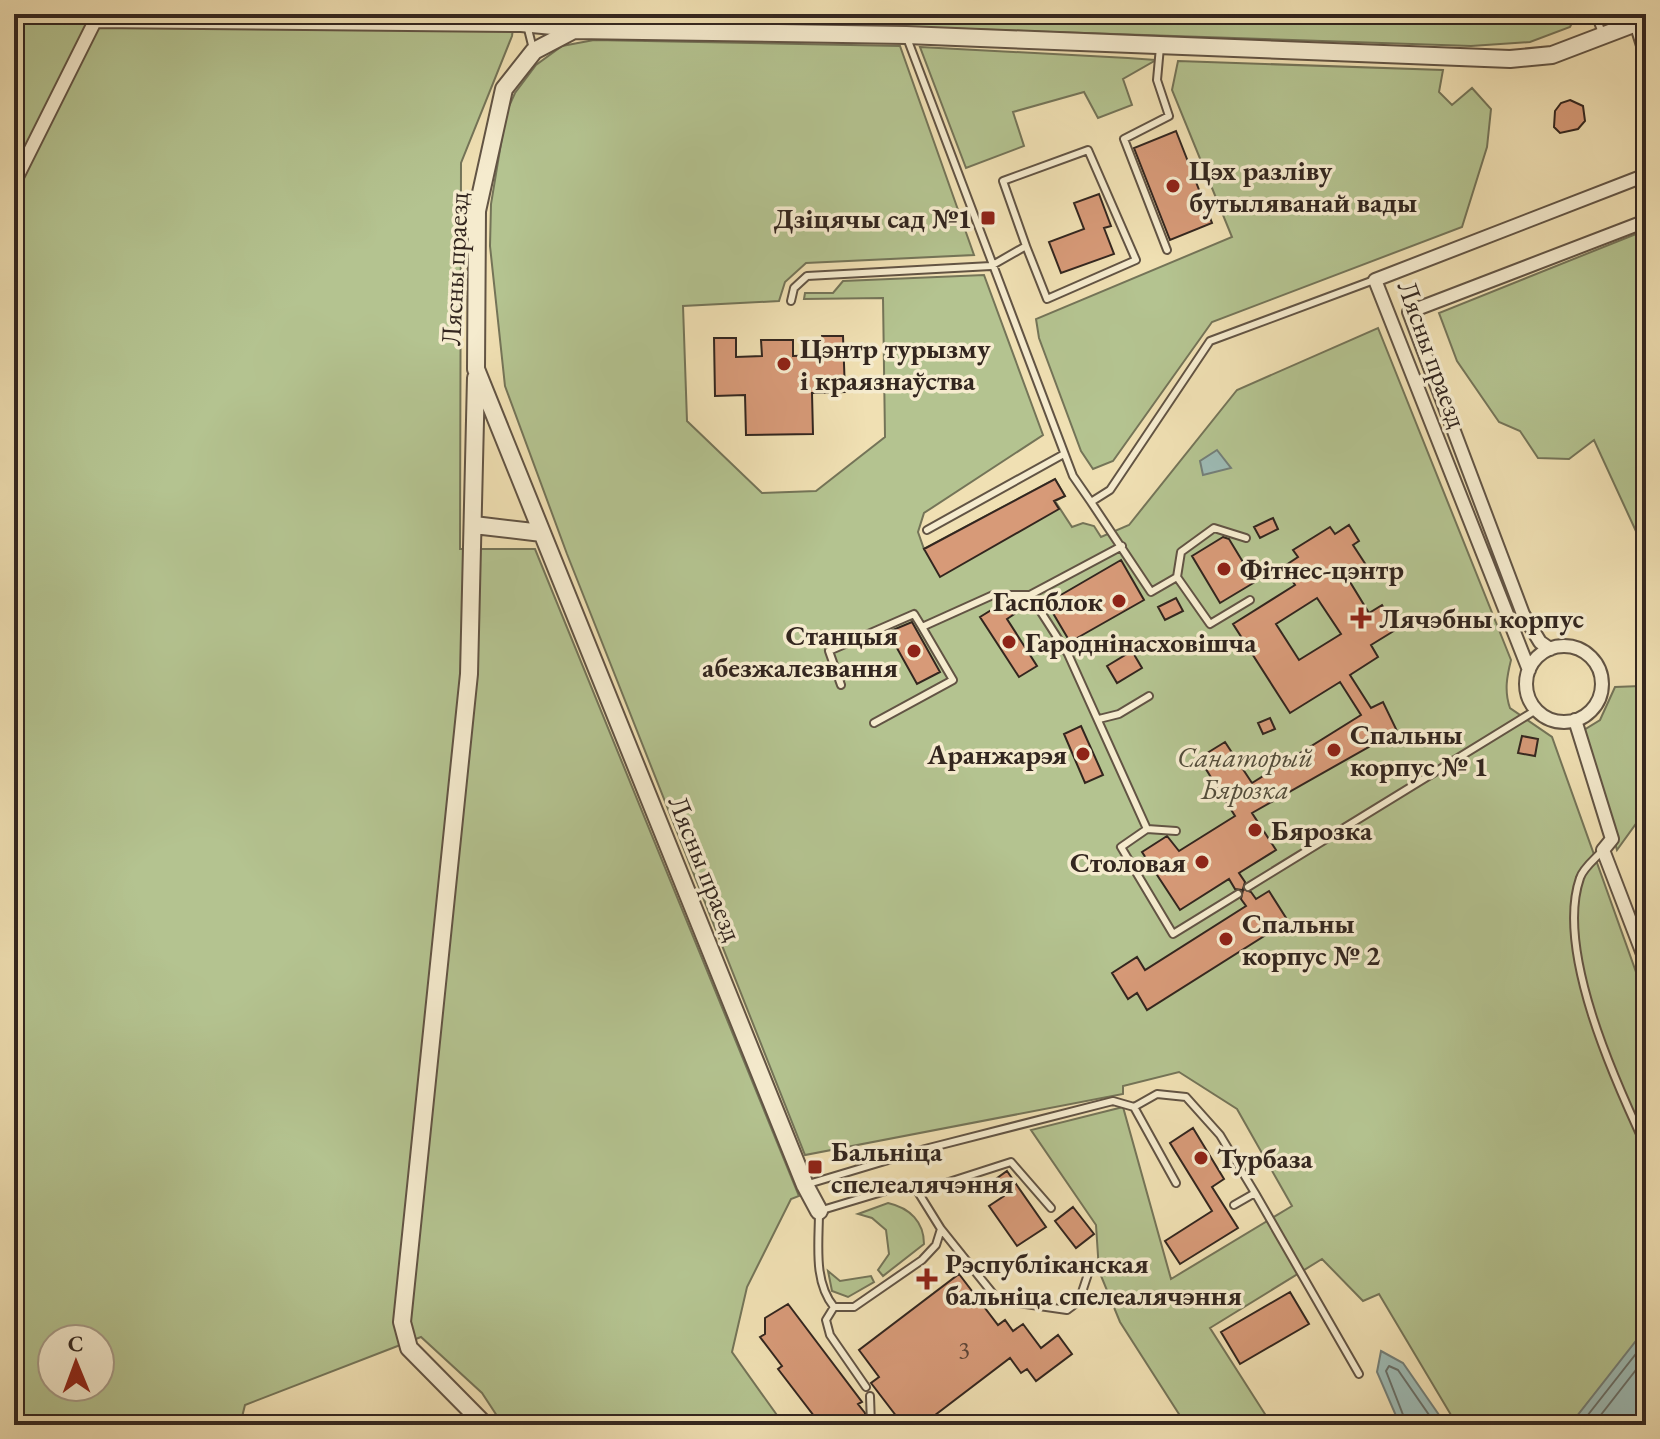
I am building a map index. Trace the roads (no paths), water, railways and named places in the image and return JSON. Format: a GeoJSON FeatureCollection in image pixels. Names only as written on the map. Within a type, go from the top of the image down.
{"type":"FeatureCollection","features":[{"type":"Feature","properties":{"kind":"street","name":"Лясны праезд"},"geometry":{"type":"LineString","coordinates":[[819,1211],[805,1185],[476,369],[477,211],[504,89],[534,51],[574,30],[906,35],[1510,59],[1552,55],[1603,37],[1638,18]]}},
{"type":"Feature","properties":{"kind":"street"},"geometry":{"type":"LineString","coordinates":[[1638,18],[1646,55]]}},
{"type":"Feature","properties":{"kind":"street"},"geometry":{"type":"LineString","coordinates":[[14,183],[95,21],[527,25],[574,30]]}},
{"type":"Feature","properties":{"kind":"street","name":"Лясны праезд"},"geometry":{"type":"LineString","coordinates":[[1536,710],[1526,691],[1529,670],[1375,280],[1646,175]]}},
{"type":"Feature","properties":{"kind":"street","name":"Лясны праезд"},"geometry":{"type":"LineString","coordinates":[[1550,649],[1540,642],[1523,614],[1409,312],[1646,221]]}},
{"type":"Feature","properties":{"kind":"street"},"geometry":{"type":"LineString","coordinates":[[476,369],[469,674],[402,1322],[409,1348],[485,1425]]}},
{"type":"Feature","properties":{"kind":"street"},"geometry":{"type":"LineString","coordinates":[[474,525],[542,533]]}},
{"type":"Feature","properties":{"kind":"street"},"geometry":{"type":"LineString","coordinates":[[1529,670],[1537,658],[1550,649],[1574,648],[1585,653],[1599,672],[1600,695],[1595,706],[1575,720],[1554,721],[1536,710]]}},
{"type":"Feature","properties":{"kind":"street"},"geometry":{"type":"LineString","coordinates":[[1575,720],[1612,839],[1603,850],[1646,962]]}},
{"type":"Feature","properties":{"kind":"lane"},"geometry":{"type":"LineString","coordinates":[[1595,14],[1603,37]]}},
{"type":"Feature","properties":{"kind":"lane"},"geometry":{"type":"LineString","coordinates":[[527,25],[534,51]]}},
{"type":"Feature","properties":{"kind":"lane"},"geometry":{"type":"LineString","coordinates":[[906,35],[1073,476],[1151,592],[1177,577]]}},
{"type":"Feature","properties":{"kind":"lane"},"geometry":{"type":"LineString","coordinates":[[1160,47],[1157,80],[1169,116],[1124,139],[1167,250]]}},
{"type":"Feature","properties":{"kind":"lane"},"geometry":{"type":"LineString","coordinates":[[1088,150],[1136,260],[1047,299],[1026,246],[1003,181],[1088,150]]}},
{"type":"Feature","properties":{"kind":"lane"},"geometry":{"type":"LineString","coordinates":[[791,301],[794,288],[807,276],[991,266],[1026,246]]}},
{"type":"Feature","properties":{"kind":"lane"},"geometry":{"type":"LineString","coordinates":[[1091,502],[1110,490],[1210,341],[1375,280]]}},
{"type":"Feature","properties":{"kind":"lane"},"geometry":{"type":"LineString","coordinates":[[927,530],[1064,454]]}},
{"type":"Feature","properties":{"kind":"lane"},"geometry":{"type":"LineString","coordinates":[[1246,538],[1214,528],[1181,552],[1177,577],[1210,624],[1250,600]]}},
{"type":"Feature","properties":{"kind":"lane"},"geometry":{"type":"LineString","coordinates":[[922,627],[993,595],[1030,595],[1122,546]]}},
{"type":"Feature","properties":{"kind":"lane"},"geometry":{"type":"LineString","coordinates":[[1030,595],[1068,654],[1147,829]]}},
{"type":"Feature","properties":{"kind":"lane"},"geometry":{"type":"LineString","coordinates":[[841,685],[829,651],[914,614],[953,680],[874,723]]}},
{"type":"Feature","properties":{"kind":"lane"},"geometry":{"type":"LineString","coordinates":[[1099,719],[1119,714],[1149,696]]}},
{"type":"Feature","properties":{"kind":"lane"},"geometry":{"type":"LineString","coordinates":[[1248,887],[1536,710]]}},
{"type":"Feature","properties":{"kind":"lane"},"geometry":{"type":"LineString","coordinates":[[1176,831],[1147,829],[1121,847],[1173,934],[1238,894]]}},
{"type":"Feature","properties":{"kind":"lane"},"geometry":{"type":"LineString","coordinates":[[1603,850],[1580,876],[1573,916],[1576,953],[1615,1083],[1646,1147]]}},
{"type":"Feature","properties":{"kind":"lane"},"geometry":{"type":"LineString","coordinates":[[1134,1107],[1157,1094],[1186,1097],[1220,1135],[1359,1374]]}},
{"type":"Feature","properties":{"kind":"lane"},"geometry":{"type":"LineString","coordinates":[[805,1185],[925,1149],[1113,1101],[1134,1107],[1176,1183]]}},
{"type":"Feature","properties":{"kind":"lane"},"geometry":{"type":"LineString","coordinates":[[918,1192],[1011,1162],[1051,1208]]}},
{"type":"Feature","properties":{"kind":"lane"},"geometry":{"type":"LineString","coordinates":[[834,1307],[823,1293],[819,1211],[902,1186],[918,1192],[941,1229],[998,1300],[1067,1310],[1079,1301],[1089,1271]]}},
{"type":"Feature","properties":{"kind":"lane"},"geometry":{"type":"LineString","coordinates":[[1234,1205],[1255,1193]]}},
{"type":"Feature","properties":{"kind":"lane"},"geometry":{"type":"LineString","coordinates":[[834,1307],[854,1307],[922,1260],[936,1245],[941,1229]]}},
{"type":"Feature","properties":{"kind":"lane"},"geometry":{"type":"LineString","coordinates":[[834,1307],[826,1320],[830,1335],[866,1387]]}},
{"type":"Feature","properties":{"kind":"lane"},"geometry":{"type":"LineString","coordinates":[[870,1396],[873,1402],[871,1425]]}},
{"type":"Feature","properties":{"kind":"water"},"geometry":{"type":"Polygon","coordinates":[[[1217,450],[1231,468],[1203,475],[1200,461],[1217,450]]]}},
{"type":"Feature","properties":{"kind":"water"},"geometry":{"type":"Polygon","coordinates":[[[1646,1330],[1646,1425],[1570,1425],[1639,1337],[1646,1330]]]}},
{"type":"Feature","properties":{"kind":"water"},"geometry":{"type":"Polygon","coordinates":[[[1381,1351],[1403,1363],[1446,1425],[1400,1425],[1377,1372],[1381,1351]]]}},
{"type":"Feature","properties":{"kind":"place","name":"Цэх разліву бутыляванай вады"},"geometry":{"type":"Point","coordinates":[1173,186]}},
{"type":"Feature","properties":{"kind":"place","name":"Дзіцячы сад №1"},"geometry":{"type":"Point","coordinates":[988,218]}},
{"type":"Feature","properties":{"kind":"place","name":"Цэнтр турызму і краязнаўства"},"geometry":{"type":"Point","coordinates":[784,364]}},
{"type":"Feature","properties":{"kind":"place","name":"Фітнес-цэнтр"},"geometry":{"type":"Point","coordinates":[1224,569]}},
{"type":"Feature","properties":{"kind":"place","name":"Гаспблок"},"geometry":{"type":"Point","coordinates":[1119,601]}},
{"type":"Feature","properties":{"kind":"place","name":"Лячэбны корпус"},"geometry":{"type":"Point","coordinates":[1361,618]}},
{"type":"Feature","properties":{"kind":"place","name":"Гароднінасховішча"},"geometry":{"type":"Point","coordinates":[1009,642]}},
{"type":"Feature","properties":{"kind":"place","name":"Станцыя абезжалезвання"},"geometry":{"type":"Point","coordinates":[914,651]}},
{"type":"Feature","properties":{"kind":"place","name":"Спальны корпус № 1"},"geometry":{"type":"Point","coordinates":[1334,750]}},
{"type":"Feature","properties":{"kind":"place","name":"Аранжарэя"},"geometry":{"type":"Point","coordinates":[1083,754]}},
{"type":"Feature","properties":{"kind":"place","name":"Бярозка"},"geometry":{"type":"Point","coordinates":[1255,830]}},
{"type":"Feature","properties":{"kind":"place","name":"Столовая"},"geometry":{"type":"Point","coordinates":[1202,862]}},
{"type":"Feature","properties":{"kind":"place","name":"Спальны корпус № 2"},"geometry":{"type":"Point","coordinates":[1226,939]}},
{"type":"Feature","properties":{"kind":"place","name":"Турбаза"},"geometry":{"type":"Point","coordinates":[1201,1158]}},
{"type":"Feature","properties":{"kind":"place","name":"Бальніца спелеалячэння"},"geometry":{"type":"Point","coordinates":[815,1167]}},
{"type":"Feature","properties":{"kind":"place","name":"Рэспубліканская бальніца спелеалячэння"},"geometry":{"type":"Point","coordinates":[927,1279]}},
{"type":"Feature","properties":{"kind":"park label","name":"Санаторый Бярозка"},"geometry":{"type":"Point","coordinates":[1245,773]}}]}
